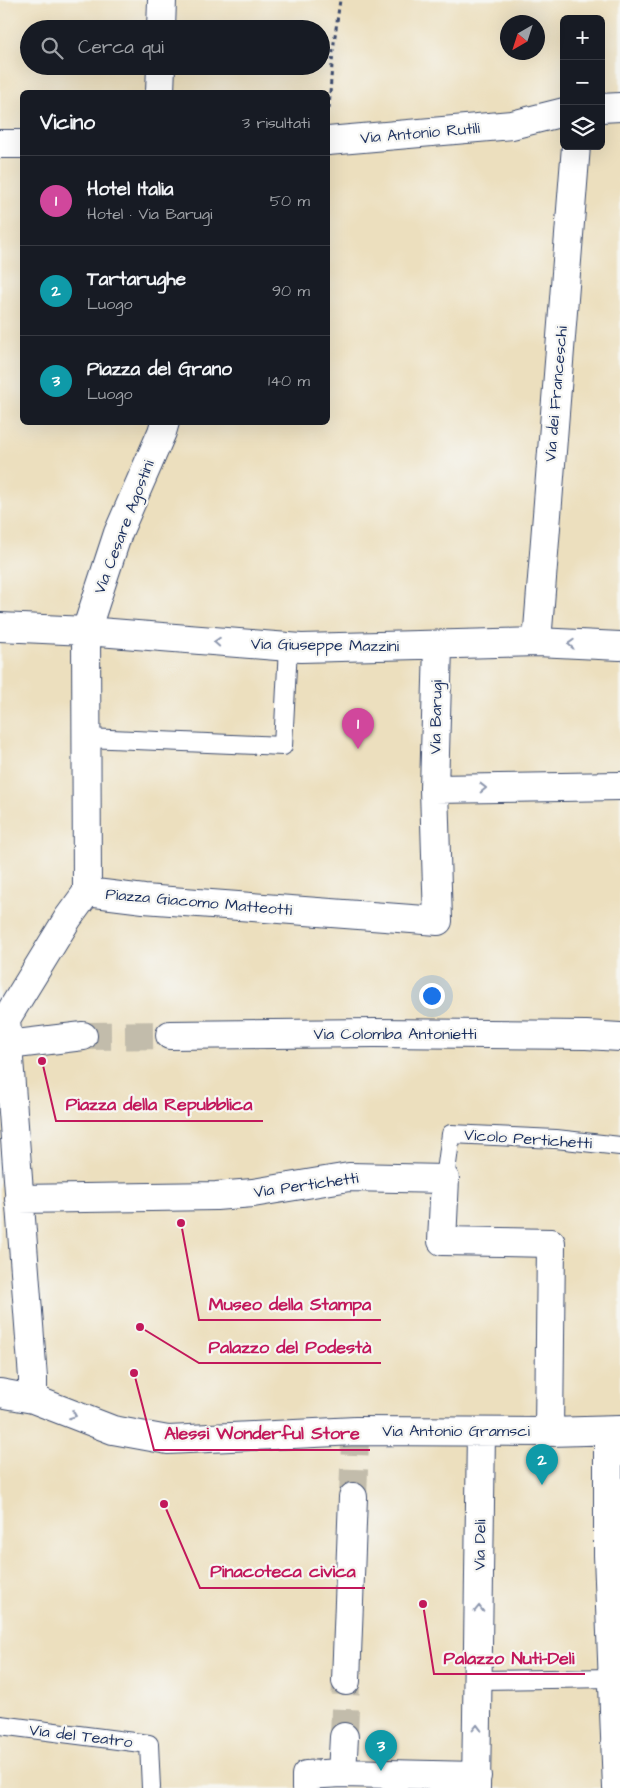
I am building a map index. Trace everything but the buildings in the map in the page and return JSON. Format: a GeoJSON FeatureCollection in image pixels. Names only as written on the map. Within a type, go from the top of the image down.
{"type":"FeatureCollection","features":[{"type":"Feature","properties":{"kind":"street"},"geometry":{"type":"LineString","coordinates":[[162,0],[162,20]]}},
{"type":"Feature","properties":{"kind":"street"},"geometry":{"type":"LineString","coordinates":[[160,90],[161,75]]}},
{"type":"Feature","properties":{"kind":"street"},"geometry":{"type":"LineString","coordinates":[[605,108],[620,107]]}},
{"type":"Feature","properties":{"kind":"street","name":"Via Antonio Rutili"},"geometry":{"type":"LineString","coordinates":[[330,141],[512,125],[560,113]]}},
{"type":"Feature","properties":{"kind":"street"},"geometry":{"type":"LineString","coordinates":[[0,144],[20,144]]}},
{"type":"Feature","properties":{"kind":"street","name":"Via dei Franceschi"},"geometry":{"type":"LineString","coordinates":[[537,642],[576,150]]}},
{"type":"Feature","properties":{"kind":"street","name":"Via Cesare Agostini"},"geometry":{"type":"LineString","coordinates":[[86,632],[118,534],[164,425]]}},
{"type":"Feature","properties":{"kind":"street","name":"Via Giuseppe Mazzini"},"geometry":{"type":"LineString","coordinates":[[0,627],[288,647],[438,646],[537,642],[620,646]]}},
{"type":"Feature","properties":{"kind":"street","name":"Piazza Giacomo Matteotti"},"geometry":{"type":"LineString","coordinates":[[86,632],[87,892],[144,899],[438,921],[434,789]]}},
{"type":"Feature","properties":{"kind":"street","name":"Via Barugi"},"geometry":{"type":"LineString","coordinates":[[434,789],[438,646]]}},
{"type":"Feature","properties":{"kind":"street"},"geometry":{"type":"LineString","coordinates":[[434,789],[620,786]]}},
{"type":"Feature","properties":{"kind":"street"},"geometry":{"type":"LineString","coordinates":[[33,1399],[34,1378],[5,1027],[68,918],[87,892]]}},
{"type":"Feature","properties":{"kind":"street"},"geometry":{"type":"LineString","coordinates":[[5,1027],[77,1037]]}},
{"type":"Feature","properties":{"kind":"street","name":"Via Colomba Antonietti"},"geometry":{"type":"LineString","coordinates":[[170,1035],[375,1033],[620,1037]]}},
{"type":"Feature","properties":{"kind":"street","name":"Via Pertichetti"},"geometry":{"type":"LineString","coordinates":[[20,1199],[216,1196],[253,1193],[349,1177],[445,1179]]}},
{"type":"Feature","properties":{"kind":"street"},"geometry":{"type":"LineString","coordinates":[[445,1179],[442,1241],[551,1243],[549,1432]]}},
{"type":"Feature","properties":{"kind":"street","name":"Via Antonio Gramsci"},"geometry":{"type":"LineString","coordinates":[[0,1393],[33,1399],[113,1430],[168,1440],[481,1432],[614,1431]]}},
{"type":"Feature","properties":{"kind":"street"},"geometry":{"type":"LineString","coordinates":[[614,1431],[608,1555],[618,1788]]}},
{"type":"Feature","properties":{"kind":"street","name":"Via Deli"},"geometry":{"type":"LineString","coordinates":[[476,1782],[481,1432]]}},
{"type":"Feature","properties":{"kind":"street"},"geometry":{"type":"LineString","coordinates":[[346,1681],[353,1497]]}},
{"type":"Feature","properties":{"kind":"street"},"geometry":{"type":"LineString","coordinates":[[342,1774],[344,1737]]}},
{"type":"Feature","properties":{"kind":"street"},"geometry":{"type":"LineString","coordinates":[[306,1788],[306,1775],[342,1774],[476,1782]]}},
{"type":"Feature","properties":{"kind":"lane"},"geometry":{"type":"LineString","coordinates":[[86,738],[283,746],[288,647]]}},
{"type":"Feature","properties":{"kind":"lane","name":"Vicolo Pertichetti"},"geometry":{"type":"LineString","coordinates":[[445,1179],[451,1134],[556,1139],[620,1146]]}},
{"type":"Feature","properties":{"kind":"lane"},"geometry":{"type":"LineString","coordinates":[[478,1669],[613,1678]]}},
{"type":"Feature","properties":{"kind":"lane","name":"Via del Teatro"},"geometry":{"type":"LineString","coordinates":[[0,1725],[149,1744],[151,1788]]}},
{"type":"Feature","properties":{"kind":"path"},"geometry":{"type":"LineString","coordinates":[[330,90],[340,0]]}},
{"type":"Feature","properties":{"kind":"tunnel"},"geometry":{"type":"LineString","coordinates":[[83,1036],[170,1035]]}},
{"type":"Feature","properties":{"kind":"tunnel"},"geometry":{"type":"LineString","coordinates":[[353,1497],[355,1440]]}},
{"type":"Feature","properties":{"kind":"tunnel"},"geometry":{"type":"LineString","coordinates":[[344,1737],[346,1681]]}},
{"type":"Feature","properties":{"kind":"place","name":"Hotel Italia"},"geometry":{"type":"Point","coordinates":[358,749]}},
{"type":"Feature","properties":{"kind":"place","name":"Piazza della Repubblica"},"geometry":{"type":"Point","coordinates":[42,1061]}},
{"type":"Feature","properties":{"kind":"place","name":"Museo della Stampa"},"geometry":{"type":"Point","coordinates":[181,1223]}},
{"type":"Feature","properties":{"kind":"place","name":"Palazzo del Podestà"},"geometry":{"type":"Point","coordinates":[140,1327]}},
{"type":"Feature","properties":{"kind":"place","name":"Alessi Wonderful Store"},"geometry":{"type":"Point","coordinates":[134,1373]}},
{"type":"Feature","properties":{"kind":"place","name":"Tartarughe"},"geometry":{"type":"Point","coordinates":[542,1485]}},
{"type":"Feature","properties":{"kind":"place","name":"Pinacoteca civica"},"geometry":{"type":"Point","coordinates":[164,1504]}},
{"type":"Feature","properties":{"kind":"place","name":"Palazzo Nuti-Deli"},"geometry":{"type":"Point","coordinates":[423,1604]}},
{"type":"Feature","properties":{"kind":"place","name":"Piazza del Grano"},"geometry":{"type":"Point","coordinates":[381,1771]}}]}
